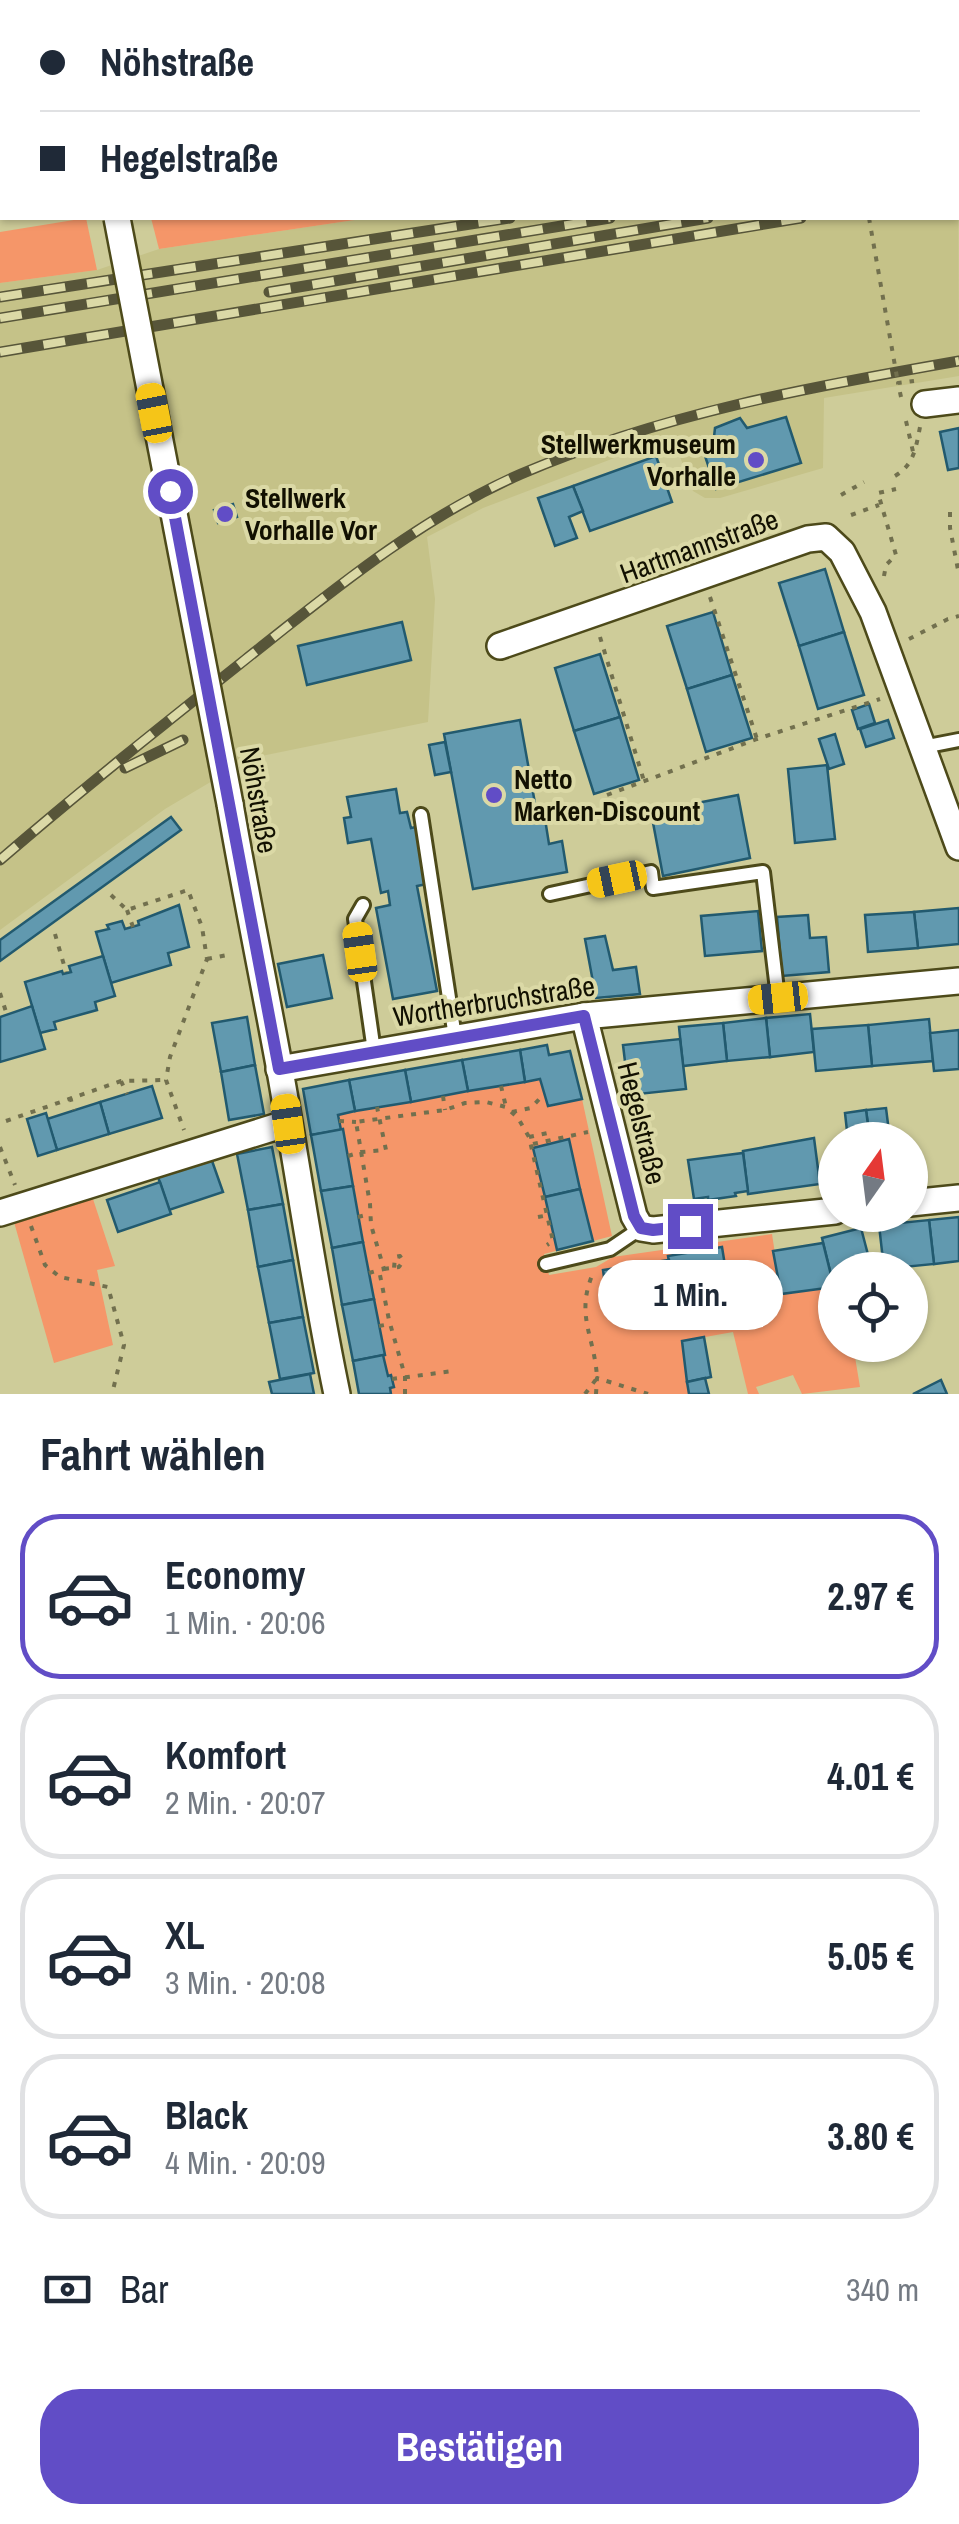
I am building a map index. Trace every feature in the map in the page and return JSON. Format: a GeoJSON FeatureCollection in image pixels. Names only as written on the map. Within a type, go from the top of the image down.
{"type":"FeatureCollection","features":[{"type":"Feature","properties":{"kind":"street","name":"Nöhstraße"},"geometry":{"type":"LineString","coordinates":[[117,220],[230,804],[337,1394]]}},
{"type":"Feature","properties":{"kind":"street"},"geometry":{"type":"LineString","coordinates":[[923,392],[959,400]]}},
{"type":"Feature","properties":{"kind":"street","name":"Hartmannstraße"},"geometry":{"type":"LineString","coordinates":[[500,646],[808,538],[826,538],[842,552],[872,612],[959,847]]}},
{"type":"Feature","properties":{"kind":"street","name":"Wortherbruchstraße"},"geometry":{"type":"LineString","coordinates":[[279,1069],[584,1016],[959,981]]}},
{"type":"Feature","properties":{"kind":"street","name":"Hegelstraße"},"geometry":{"type":"LineString","coordinates":[[584,1016],[634,1216],[641,1228],[653,1230],[818,1213]]}},
{"type":"Feature","properties":{"kind":"street"},"geometry":{"type":"LineString","coordinates":[[12,1210],[288,1124]]}},
{"type":"Feature","properties":{"kind":"street"},"geometry":{"type":"LineString","coordinates":[[928,1201],[959,1198]]}},
{"type":"Feature","properties":{"kind":"lane"},"geometry":{"type":"LineString","coordinates":[[923,747],[959,740]]}},
{"type":"Feature","properties":{"kind":"lane"},"geometry":{"type":"LineString","coordinates":[[422,815],[455,1038]]}},
{"type":"Feature","properties":{"kind":"lane"},"geometry":{"type":"LineString","coordinates":[[550,894],[651,872],[653,888],[764,872],[778,998]]}},
{"type":"Feature","properties":{"kind":"lane"},"geometry":{"type":"LineString","coordinates":[[363,905],[355,920],[374,1051]]}},
{"type":"Feature","properties":{"kind":"lane"},"geometry":{"type":"LineString","coordinates":[[549,1264],[610,1249],[641,1228]]}},
{"type":"Feature","properties":{"kind":"path"},"geometry":{"type":"LineString","coordinates":[[869,220],[898,383],[923,392]]}},
{"type":"Feature","properties":{"kind":"path"},"geometry":{"type":"LineString","coordinates":[[896,476],[906,470],[914,456]]}},
{"type":"Feature","properties":{"kind":"path"},"geometry":{"type":"LineString","coordinates":[[841,495],[864,482]]}},
{"type":"Feature","properties":{"kind":"path"},"geometry":{"type":"LineString","coordinates":[[884,578],[886,565],[896,555],[878,494],[896,488]]}},
{"type":"Feature","properties":{"kind":"path"},"geometry":{"type":"LineString","coordinates":[[851,515],[880,504]]}},
{"type":"Feature","properties":{"kind":"path"},"geometry":{"type":"LineString","coordinates":[[950,512],[959,575]]}},
{"type":"Feature","properties":{"kind":"path"},"geometry":{"type":"LineString","coordinates":[[704,577],[757,739]]}},
{"type":"Feature","properties":{"kind":"path"},"geometry":{"type":"LineString","coordinates":[[594,615],[644,781]]}},
{"type":"Feature","properties":{"kind":"path"},"geometry":{"type":"LineString","coordinates":[[886,648],[959,616]]}},
{"type":"Feature","properties":{"kind":"path"},"geometry":{"type":"LineString","coordinates":[[606,795],[903,691]]}},
{"type":"Feature","properties":{"kind":"path"},"geometry":{"type":"LineString","coordinates":[[127,910],[188,890],[202,927],[208,959],[170,1056],[166,1080],[192,1153]]}},
{"type":"Feature","properties":{"kind":"path"},"geometry":{"type":"LineString","coordinates":[[111,894],[127,910],[133,927]]}},
{"type":"Feature","properties":{"kind":"path"},"geometry":{"type":"LineString","coordinates":[[55,934],[66,972]]}},
{"type":"Feature","properties":{"kind":"path"},"geometry":{"type":"LineString","coordinates":[[0,993],[6,1016]]}},
{"type":"Feature","properties":{"kind":"path"},"geometry":{"type":"LineString","coordinates":[[6,1120],[122,1081],[166,1080]]}},
{"type":"Feature","properties":{"kind":"path"},"geometry":{"type":"LineString","coordinates":[[122,1081],[127,1094]]}},
{"type":"Feature","properties":{"kind":"path"},"geometry":{"type":"LineString","coordinates":[[501,1086],[506,1107]]}},
{"type":"Feature","properties":{"kind":"path"},"geometry":{"type":"LineString","coordinates":[[512,1112],[530,1108],[544,1094]]}},
{"type":"Feature","properties":{"kind":"path"},"geometry":{"type":"LineString","coordinates":[[443,1096],[445,1110]]}},
{"type":"Feature","properties":{"kind":"path"},"geometry":{"type":"LineString","coordinates":[[70,1097],[74,1110]]}},
{"type":"Feature","properties":{"kind":"path"},"geometry":{"type":"LineString","coordinates":[[340,1121],[445,1110],[465,1103],[486,1102],[506,1107],[529,1137],[537,1164],[532,1165],[552,1241],[546,1246],[549,1264]]}},
{"type":"Feature","properties":{"kind":"path"},"geometry":{"type":"LineString","coordinates":[[348,1156],[386,1150],[377,1106]]}},
{"type":"Feature","properties":{"kind":"path"},"geometry":{"type":"LineString","coordinates":[[356,1122],[371,1225],[405,1394]]}},
{"type":"Feature","properties":{"kind":"path"},"geometry":{"type":"LineString","coordinates":[[531,1145],[612,1127]]}},
{"type":"Feature","properties":{"kind":"path"},"geometry":{"type":"LineString","coordinates":[[529,1137],[552,1132]]}},
{"type":"Feature","properties":{"kind":"path"},"geometry":{"type":"LineString","coordinates":[[0,1147],[12,1210],[45,1265],[60,1278],[108,1288],[124,1345],[112,1394]]}},
{"type":"Feature","properties":{"kind":"path"},"geometry":{"type":"LineString","coordinates":[[358,1217],[370,1214]]}},
{"type":"Feature","properties":{"kind":"path"},"geometry":{"type":"LineString","coordinates":[[538,1217],[547,1216]]}},
{"type":"Feature","properties":{"kind":"path"},"geometry":{"type":"LineString","coordinates":[[596,1394],[597,1378],[585,1318],[586,1288],[610,1249]]}},
{"type":"Feature","properties":{"kind":"path"},"geometry":{"type":"LineString","coordinates":[[368,1273],[394,1268]]}},
{"type":"Feature","properties":{"kind":"path"},"geometry":{"type":"LineString","coordinates":[[379,1326],[390,1324]]}},
{"type":"Feature","properties":{"kind":"path"},"geometry":{"type":"LineString","coordinates":[[392,1379],[453,1371]]}},
{"type":"Feature","properties":{"kind":"path"},"geometry":{"type":"LineString","coordinates":[[585,1394],[597,1378]]}},
{"type":"Feature","properties":{"kind":"path"},"geometry":{"type":"LineString","coordinates":[[597,1378],[648,1394]]}},
{"type":"Feature","properties":{"kind":"shaded area"},"geometry":{"type":"Polygon","coordinates":[[[86,220],[97,270],[0,283],[0,232],[86,220]]]}},
{"type":"Feature","properties":{"kind":"shaded area"},"geometry":{"type":"Polygon","coordinates":[[[152,220],[355,220],[159,249],[152,220]]]}},
{"type":"Feature","properties":{"kind":"shaded area"},"geometry":{"type":"Polygon","coordinates":[[[355,220],[958,220],[959,376],[824,398],[823,468],[720,498],[705,498],[693,491],[672,436],[483,508],[427,537],[435,599],[428,722],[251,758],[165,809],[0,930],[0,283],[97,270],[159,249],[355,220]]]}},
{"type":"Feature","properties":{"kind":"shaded area"},"geometry":{"type":"Polygon","coordinates":[[[540,1079],[548,1106],[582,1099],[612,1236],[544,1254],[549,1275],[596,1267],[613,1257],[772,1234],[781,1293],[818,1288],[818,1362],[856,1362],[860,1387],[802,1394],[793,1375],[756,1387],[759,1394],[748,1394],[733,1332],[683,1341],[689,1394],[391,1394],[393,1386],[383,1355],[338,1115],[540,1079]]]}},
{"type":"Feature","properties":{"kind":"shaded area"},"geometry":{"type":"Polygon","coordinates":[[[93,1199],[115,1266],[97,1270],[113,1345],[54,1363],[14,1222],[93,1199]]]}},
{"type":"Feature","properties":{"kind":"building"},"geometry":{"type":"Polygon","coordinates":[[[786,417],[801,463],[716,489],[701,444],[714,437],[715,428],[740,418],[747,428],[786,417]]]}},
{"type":"Feature","properties":{"kind":"building"},"geometry":{"type":"Polygon","coordinates":[[[959,428],[959,468],[948,470],[940,432],[959,428]]]}},
{"type":"Feature","properties":{"kind":"building"},"geometry":{"type":"Polygon","coordinates":[[[656,456],[672,502],[590,531],[573,486],[656,456]]]}},
{"type":"Feature","properties":{"kind":"building"},"geometry":{"type":"Polygon","coordinates":[[[573,486],[583,511],[569,517],[577,538],[555,546],[538,498],[573,486]]]}},
{"type":"Feature","properties":{"kind":"building","name":"Stellwerk Vorhalle Vor"},"geometry":{"type":"Polygon","coordinates":[[[233,504],[237,517],[218,523],[214,510],[233,504]]]}},
{"type":"Feature","properties":{"kind":"building"},"geometry":{"type":"Polygon","coordinates":[[[825,569],[844,632],[799,646],[779,583],[825,569]]]}},
{"type":"Feature","properties":{"kind":"building"},"geometry":{"type":"Polygon","coordinates":[[[713,612],[732,675],[687,689],[667,626],[713,612]]]}},
{"type":"Feature","properties":{"kind":"building"},"geometry":{"type":"Polygon","coordinates":[[[402,622],[411,660],[307,685],[298,646],[402,622]]]}},
{"type":"Feature","properties":{"kind":"building"},"geometry":{"type":"Polygon","coordinates":[[[844,632],[864,695],[818,709],[799,646],[844,632]]]}},
{"type":"Feature","properties":{"kind":"building"},"geometry":{"type":"Polygon","coordinates":[[[600,654],[620,717],[574,731],[555,668],[600,654]]]}},
{"type":"Feature","properties":{"kind":"building"},"geometry":{"type":"Polygon","coordinates":[[[732,675],[752,738],[706,752],[687,689],[732,675]]]}},
{"type":"Feature","properties":{"kind":"building"},"geometry":{"type":"Polygon","coordinates":[[[869,704],[875,723],[858,729],[852,710],[869,704]]]}},
{"type":"Feature","properties":{"kind":"building"},"geometry":{"type":"Polygon","coordinates":[[[620,717],[639,780],[594,794],[574,731],[620,717]]]}},
{"type":"Feature","properties":{"kind":"building","name":"Netto Marken-Discount"},"geometry":{"type":"Polygon","coordinates":[[[520,720],[538,820],[545,819],[549,844],[562,841],[567,872],[473,889],[444,734],[520,720]]]}},
{"type":"Feature","properties":{"kind":"building"},"geometry":{"type":"Polygon","coordinates":[[[888,720],[894,738],[866,747],[860,729],[888,720]]]}},
{"type":"Feature","properties":{"kind":"building"},"geometry":{"type":"Polygon","coordinates":[[[835,734],[844,764],[829,769],[819,739],[835,734]]]}},
{"type":"Feature","properties":{"kind":"building"},"geometry":{"type":"Polygon","coordinates":[[[445,742],[451,772],[435,775],[429,745],[445,742]]]}},
{"type":"Feature","properties":{"kind":"building"},"geometry":{"type":"Polygon","coordinates":[[[827,765],[835,839],[795,843],[788,769],[827,765]]]}},
{"type":"Feature","properties":{"kind":"building"},"geometry":{"type":"Polygon","coordinates":[[[396,789],[400,813],[407,812],[411,828],[416,827],[427,884],[417,886],[437,991],[393,999],[376,908],[390,905],[388,891],[381,893],[371,839],[348,843],[344,818],[351,817],[347,797],[396,789]]]}},
{"type":"Feature","properties":{"kind":"building"},"geometry":{"type":"Polygon","coordinates":[[[738,795],[750,858],[663,876],[651,812],[738,795]]]}},
{"type":"Feature","properties":{"kind":"building"},"geometry":{"type":"Polygon","coordinates":[[[171,817],[181,830],[0,961],[0,940],[171,817]]]}},
{"type":"Feature","properties":{"kind":"building"},"geometry":{"type":"Polygon","coordinates":[[[179,905],[189,947],[168,953],[171,965],[111,983],[96,932],[122,921],[125,929],[139,925],[138,921],[179,905]]]}},
{"type":"Feature","properties":{"kind":"building"},"geometry":{"type":"Polygon","coordinates":[[[959,908],[959,944],[918,948],[914,912],[959,908]]]}},
{"type":"Feature","properties":{"kind":"building"},"geometry":{"type":"Polygon","coordinates":[[[758,911],[762,951],[705,956],[701,916],[758,911]]]}},
{"type":"Feature","properties":{"kind":"building"},"geometry":{"type":"Polygon","coordinates":[[[914,912],[918,948],[868,952],[865,915],[914,912]]]}},
{"type":"Feature","properties":{"kind":"building"},"geometry":{"type":"Polygon","coordinates":[[[808,915],[810,938],[826,937],[829,972],[782,976],[777,917],[808,915]]]}},
{"type":"Feature","properties":{"kind":"building"},"geometry":{"type":"Polygon","coordinates":[[[605,936],[613,970],[636,967],[640,994],[596,998],[585,939],[605,936]]]}},
{"type":"Feature","properties":{"kind":"building"},"geometry":{"type":"Polygon","coordinates":[[[323,955],[332,998],[287,1007],[278,964],[323,955]]]}},
{"type":"Feature","properties":{"kind":"building"},"geometry":{"type":"Polygon","coordinates":[[[103,956],[115,996],[95,1002],[97,1010],[54,1022],[56,1029],[40,1033],[25,982],[71,972],[69,966],[103,956]]]}},
{"type":"Feature","properties":{"kind":"building"},"geometry":{"type":"Polygon","coordinates":[[[32,1006],[45,1049],[0,1062],[0,1017],[32,1006]]]}},
{"type":"Feature","properties":{"kind":"building"},"geometry":{"type":"Polygon","coordinates":[[[810,1014],[814,1052],[770,1057],[766,1018],[810,1014]]]}},
{"type":"Feature","properties":{"kind":"building"},"geometry":{"type":"Polygon","coordinates":[[[247,1017],[255,1065],[221,1072],[212,1023],[247,1017]]]}},
{"type":"Feature","properties":{"kind":"building"},"geometry":{"type":"Polygon","coordinates":[[[766,1018],[770,1057],[727,1061],[723,1023],[766,1018]]]}},
{"type":"Feature","properties":{"kind":"building"},"geometry":{"type":"Polygon","coordinates":[[[929,1019],[933,1061],[872,1066],[868,1025],[929,1019]]]}},
{"type":"Feature","properties":{"kind":"building"},"geometry":{"type":"Polygon","coordinates":[[[723,1023],[727,1061],[683,1066],[679,1027],[723,1023]]]}},
{"type":"Feature","properties":{"kind":"building"},"geometry":{"type":"Polygon","coordinates":[[[868,1025],[872,1066],[816,1071],[812,1029],[868,1025]]]}},
{"type":"Feature","properties":{"kind":"building"},"geometry":{"type":"Polygon","coordinates":[[[959,1030],[959,1069],[934,1071],[930,1033],[959,1030]]]}},
{"type":"Feature","properties":{"kind":"building"},"geometry":{"type":"Polygon","coordinates":[[[680,1039],[686,1089],[629,1095],[623,1045],[680,1039]]]}},
{"type":"Feature","properties":{"kind":"building"},"geometry":{"type":"Polygon","coordinates":[[[547,1045],[549,1055],[570,1051],[582,1099],[548,1106],[540,1079],[525,1082],[520,1050],[547,1045]]]}},
{"type":"Feature","properties":{"kind":"building"},"geometry":{"type":"Polygon","coordinates":[[[520,1050],[525,1082],[468,1091],[462,1060],[520,1050]]]}},
{"type":"Feature","properties":{"kind":"building"},"geometry":{"type":"Polygon","coordinates":[[[462,1060],[468,1091],[411,1102],[405,1070],[462,1060]]]}},
{"type":"Feature","properties":{"kind":"building"},"geometry":{"type":"Polygon","coordinates":[[[255,1065],[264,1114],[229,1120],[221,1072],[255,1065]]]}},
{"type":"Feature","properties":{"kind":"building"},"geometry":{"type":"Polygon","coordinates":[[[405,1070],[411,1102],[355,1111],[349,1080],[405,1070]]]}},
{"type":"Feature","properties":{"kind":"building"},"geometry":{"type":"Polygon","coordinates":[[[349,1080],[355,1111],[338,1115],[341,1130],[311,1135],[303,1089],[349,1080]]]}},
{"type":"Feature","properties":{"kind":"building"},"geometry":{"type":"Polygon","coordinates":[[[152,1086],[162,1118],[109,1134],[100,1102],[152,1086]]]}},
{"type":"Feature","properties":{"kind":"building"},"geometry":{"type":"Polygon","coordinates":[[[100,1102],[109,1134],[57,1150],[47,1119],[100,1102]]]}},
{"type":"Feature","properties":{"kind":"building"},"geometry":{"type":"Polygon","coordinates":[[[886,1108],[888,1122],[868,1122],[866,1110],[886,1108]]]}},
{"type":"Feature","properties":{"kind":"building"},"geometry":{"type":"Polygon","coordinates":[[[866,1110],[868,1122],[846,1122],[845,1113],[866,1110]]]}},
{"type":"Feature","properties":{"kind":"building"},"geometry":{"type":"Polygon","coordinates":[[[46,1113],[57,1150],[38,1156],[27,1119],[46,1113]]]}},
{"type":"Feature","properties":{"kind":"building"},"geometry":{"type":"Polygon","coordinates":[[[343,1129],[353,1186],[321,1191],[311,1135],[343,1129]]]}},
{"type":"Feature","properties":{"kind":"building"},"geometry":{"type":"Polygon","coordinates":[[[814,1138],[818,1184],[748,1194],[743,1151],[814,1138]]]}},
{"type":"Feature","properties":{"kind":"building"},"geometry":{"type":"Polygon","coordinates":[[[569,1139],[580,1189],[545,1197],[533,1148],[569,1139]]]}},
{"type":"Feature","properties":{"kind":"building"},"geometry":{"type":"Polygon","coordinates":[[[272,1147],[283,1204],[248,1210],[237,1154],[272,1147]]]}},
{"type":"Feature","properties":{"kind":"building"},"geometry":{"type":"Polygon","coordinates":[[[743,1153],[748,1191],[735,1193],[736,1196],[694,1199],[688,1160],[743,1153]]]}},
{"type":"Feature","properties":{"kind":"building"},"geometry":{"type":"Polygon","coordinates":[[[211,1158],[223,1192],[169,1210],[158,1177],[211,1158]]]}},
{"type":"Feature","properties":{"kind":"building"},"geometry":{"type":"Polygon","coordinates":[[[160,1182],[171,1214],[118,1232],[107,1200],[160,1182]]]}},
{"type":"Feature","properties":{"kind":"building"},"geometry":{"type":"Polygon","coordinates":[[[353,1186],[363,1242],[332,1248],[321,1191],[353,1186]]]}},
{"type":"Feature","properties":{"kind":"building"},"geometry":{"type":"Polygon","coordinates":[[[580,1189],[593,1241],[557,1250],[545,1197],[580,1189]]]}},
{"type":"Feature","properties":{"kind":"building"},"geometry":{"type":"Polygon","coordinates":[[[283,1204],[293,1260],[258,1267],[248,1210],[283,1204]]]}},
{"type":"Feature","properties":{"kind":"building"},"geometry":{"type":"Polygon","coordinates":[[[959,1217],[959,1261],[934,1264],[929,1220],[959,1217]]]}},
{"type":"Feature","properties":{"kind":"building"},"geometry":{"type":"Polygon","coordinates":[[[928,1220],[934,1264],[928,1265],[928,1252],[882,1252],[880,1232],[928,1232],[928,1220]]]}},
{"type":"Feature","properties":{"kind":"building"},"geometry":{"type":"Polygon","coordinates":[[[862,1232],[867,1252],[825,1252],[822,1238],[862,1232]]]}},
{"type":"Feature","properties":{"kind":"building"},"geometry":{"type":"Polygon","coordinates":[[[363,1242],[374,1299],[342,1305],[332,1248],[363,1242]]]}},
{"type":"Feature","properties":{"kind":"building"},"geometry":{"type":"Polygon","coordinates":[[[823,1243],[825,1252],[818,1252],[818,1289],[781,1294],[773,1251],[823,1243]]]}},
{"type":"Feature","properties":{"kind":"building"},"geometry":{"type":"Polygon","coordinates":[[[722,1247],[729,1290],[675,1299],[668,1256],[722,1247]]]}},
{"type":"Feature","properties":{"kind":"building"},"geometry":{"type":"Polygon","coordinates":[[[293,1260],[303,1317],[269,1323],[258,1267],[293,1260]]]}},
{"type":"Feature","properties":{"kind":"building"},"geometry":{"type":"Polygon","coordinates":[[[669,1260],[675,1303],[609,1313],[603,1270],[669,1260]]]}},
{"type":"Feature","properties":{"kind":"building"},"geometry":{"type":"Polygon","coordinates":[[[374,1299],[385,1355],[353,1361],[342,1305],[374,1299]]]}},
{"type":"Feature","properties":{"kind":"building"},"geometry":{"type":"Polygon","coordinates":[[[303,1317],[314,1373],[280,1379],[269,1323],[303,1317]]]}},
{"type":"Feature","properties":{"kind":"building"},"geometry":{"type":"Polygon","coordinates":[[[704,1337],[711,1377],[687,1382],[682,1341],[704,1337]]]}},
{"type":"Feature","properties":{"kind":"building"},"geometry":{"type":"Polygon","coordinates":[[[383,1355],[394,1387],[390,1388],[391,1394],[359,1394],[353,1361],[383,1355]]]}},
{"type":"Feature","properties":{"kind":"building"},"geometry":{"type":"Polygon","coordinates":[[[310,1374],[314,1394],[272,1394],[269,1382],[310,1374]]]}},
{"type":"Feature","properties":{"kind":"building"},"geometry":{"type":"Polygon","coordinates":[[[705,1378],[709,1394],[689,1394],[687,1382],[705,1378]]]}},
{"type":"Feature","properties":{"kind":"building"},"geometry":{"type":"Polygon","coordinates":[[[941,1380],[947,1394],[913,1394],[941,1380]]]}},
{"type":"Feature","properties":{"kind":"railway"},"geometry":{"type":"LineString","coordinates":[[0,297],[497,220]]}},
{"type":"Feature","properties":{"kind":"railway"},"geometry":{"type":"LineString","coordinates":[[0,318],[598,220]]}},
{"type":"Feature","properties":{"kind":"railway"},"geometry":{"type":"LineString","coordinates":[[269,292],[696,220]]}},
{"type":"Feature","properties":{"kind":"railway"},"geometry":{"type":"LineString","coordinates":[[0,352],[789,220]]}},
{"type":"Feature","properties":{"kind":"railway"},"geometry":{"type":"LineString","coordinates":[[0,860],[344,582],[412,534],[484,492],[574,453],[682,419],[792,392],[959,361]]}},
{"type":"Feature","properties":{"kind":"railway"},"geometry":{"type":"LineString","coordinates":[[125,768],[183,740]]}},
{"type":"Feature","properties":{"kind":"place","name":"Stellwerkmuseum Vorhalle"},"geometry":{"type":"Point","coordinates":[756,460]}},
{"type":"Feature","properties":{"kind":"place","name":"Stellwerk Vorhalle Vor"},"geometry":{"type":"Point","coordinates":[225,514]}},
{"type":"Feature","properties":{"kind":"place","name":"Netto Marken-Discount"},"geometry":{"type":"Point","coordinates":[494,795]}},
{"type":"Feature","properties":{"kind":"route"},"geometry":{"type":"LineString","coordinates":[[170,491],[279,1069],[584,1016],[634,1216],[641,1228],[690,1226]]}}]}
